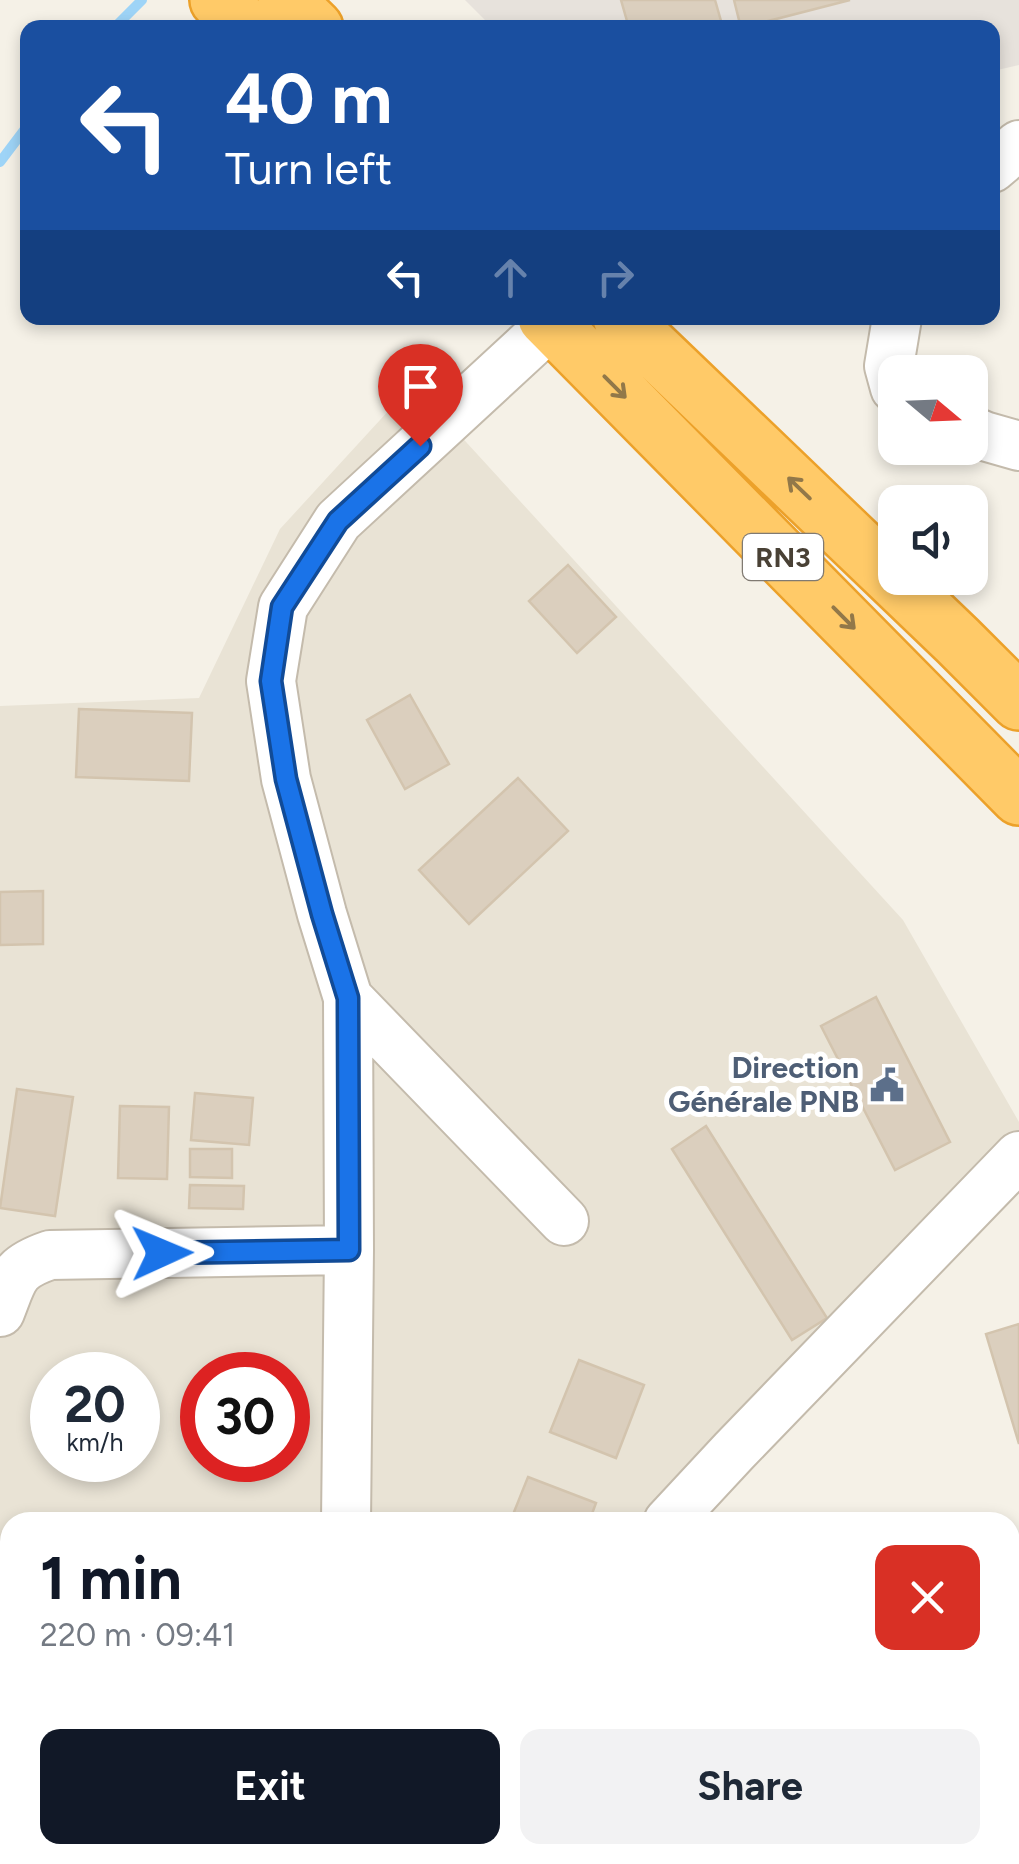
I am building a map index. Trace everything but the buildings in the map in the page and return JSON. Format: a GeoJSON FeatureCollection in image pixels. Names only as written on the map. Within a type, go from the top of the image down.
{"type":"FeatureCollection","features":[{"type":"Feature","properties":{"kind":"highway"},"geometry":{"type":"LineString","coordinates":[[218,0],[239,20]]}},
{"type":"Feature","properties":{"kind":"highway"},"geometry":{"type":"LineString","coordinates":[[286,0],[307,20]]}},
{"type":"Feature","properties":{"kind":"highway","name":"RN3"},"geometry":{"type":"LineString","coordinates":[[558,325],[1019,797]]}},
{"type":"Feature","properties":{"kind":"highway","name":"RN3"},"geometry":{"type":"LineString","coordinates":[[627,325],[1016,694]]}},
{"type":"Feature","properties":{"kind":"street"},"geometry":{"type":"LineString","coordinates":[[346,1512],[348,998],[286,779],[271,681],[282,607],[338,521],[548,325]]}},
{"type":"Feature","properties":{"kind":"street"},"geometry":{"type":"LineString","coordinates":[[891,355],[897,325]]}},
{"type":"Feature","properties":{"kind":"street"},"geometry":{"type":"LineString","coordinates":[[988,437],[1019,446]]}},
{"type":"Feature","properties":{"kind":"street"},"geometry":{"type":"LineString","coordinates":[[348,998],[564,1221]]}},
{"type":"Feature","properties":{"kind":"street"},"geometry":{"type":"LineString","coordinates":[[677,1512],[1019,1156]]}},
{"type":"Feature","properties":{"kind":"street"},"geometry":{"type":"LineString","coordinates":[[0,1312],[16,1272],[50,1255],[349,1250]]}},
{"type":"Feature","properties":{"kind":"shaded area"},"geometry":{"type":"Polygon","coordinates":[[[465,0],[1019,0],[1019,65],[1000,69],[1000,20],[485,20],[465,0]]]}},
{"type":"Feature","properties":{"kind":"shaded area"},"geometry":{"type":"Polygon","coordinates":[[[413,384],[903,920],[1019,1122],[1019,1188],[689,1512],[0,1512],[0,706],[199,698],[280,529],[413,384]]]}},
{"type":"Feature","properties":{"kind":"waterway"},"geometry":{"type":"LineString","coordinates":[[122,20],[142,0]]}},
{"type":"Feature","properties":{"kind":"waterway"},"geometry":{"type":"LineString","coordinates":[[0,162],[20,136]]}},
{"type":"Feature","properties":{"kind":"place","name":"Direction Générale PNB"},"geometry":{"type":"Point","coordinates":[887,1085]}},
{"type":"Feature","properties":{"kind":"route"},"geometry":{"type":"LineString","coordinates":[[162,1253],[349,1250],[348,998],[286,779],[271,681],[282,607],[338,521],[420,446]]}}]}
